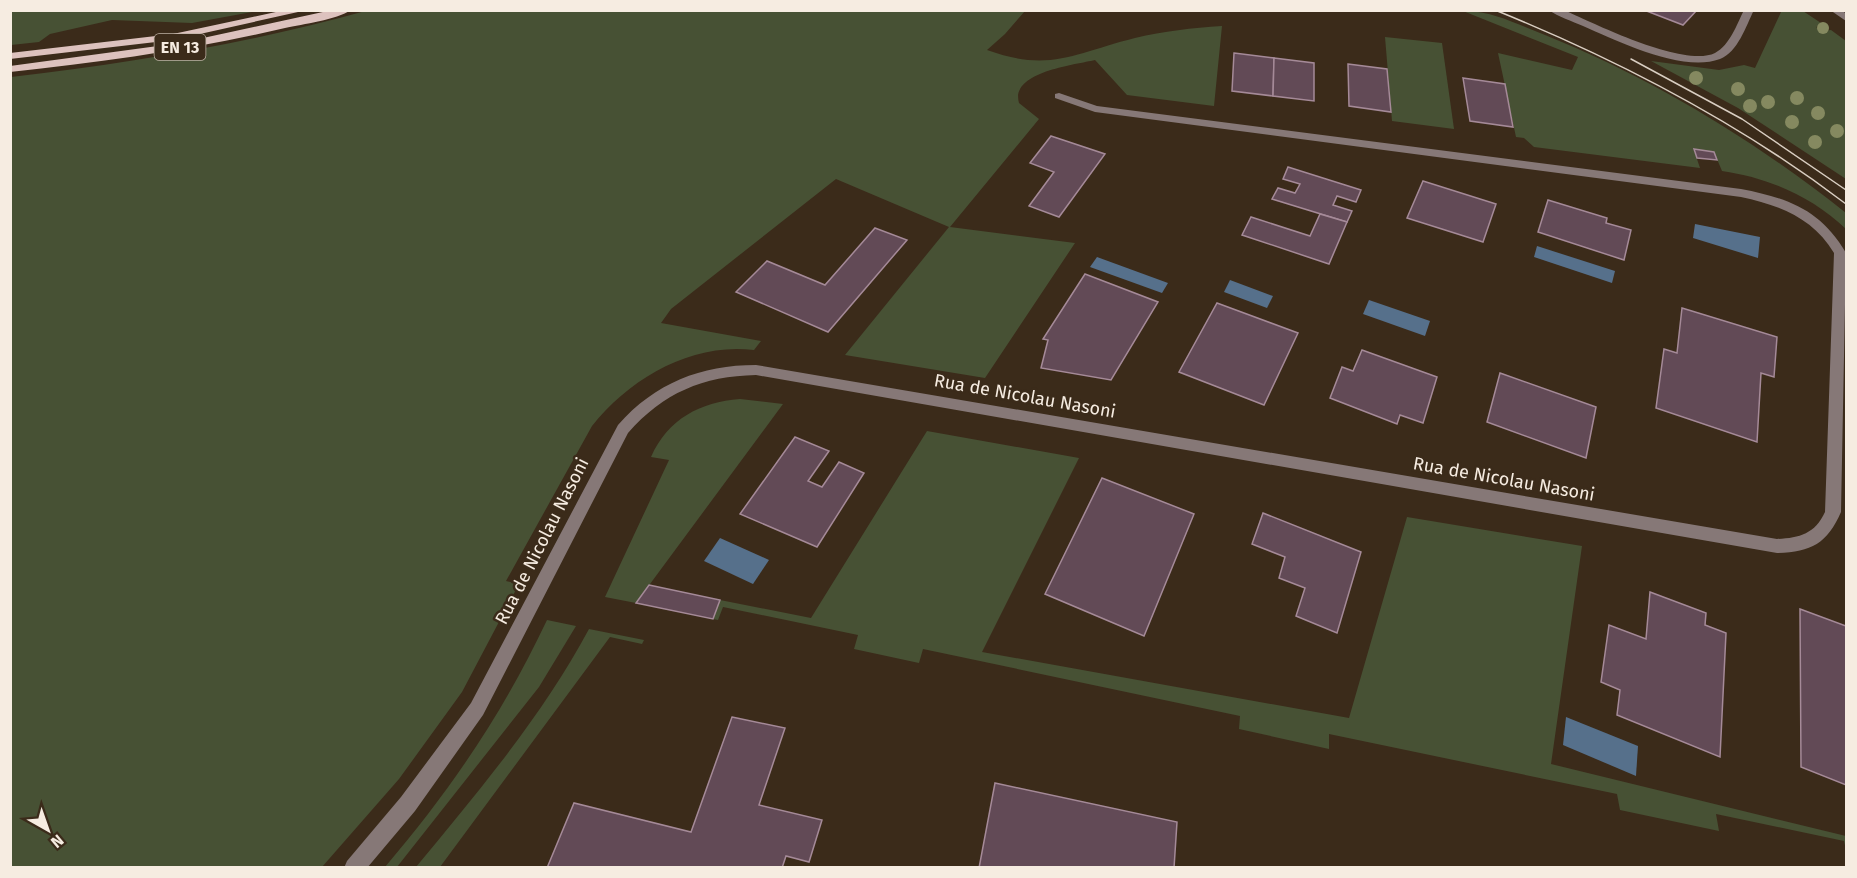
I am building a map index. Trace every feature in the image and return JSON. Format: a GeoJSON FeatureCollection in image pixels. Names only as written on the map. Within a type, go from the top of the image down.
{"type":"FeatureCollection","features":[{"type":"Feature","properties":{"kind":"main road","name":"EN 13"},"geometry":{"type":"LineString","coordinates":[[10,56],[173,37],[302,10]]}},
{"type":"Feature","properties":{"kind":"main road","name":"EN 13"},"geometry":{"type":"LineString","coordinates":[[10,69],[183,46],[279,28],[346,10]]}},
{"type":"Feature","properties":{"kind":"street"},"geometry":{"type":"LineString","coordinates":[[1554,10],[1660,52],[1700,60],[1718,56],[1730,46],[1749,10]]}},
{"type":"Feature","properties":{"kind":"street"},"geometry":{"type":"LineString","coordinates":[[1835,10],[1846,18]]}},
{"type":"Feature","properties":{"kind":"street","name":"Rua de Nicolau Nasoni"},"geometry":{"type":"LineString","coordinates":[[354,867],[408,804],[477,709],[623,429],[646,403],[685,381],[704,375],[740,369],[777,373],[1777,546],[1800,546],[1816,538],[1828,528],[1833,512],[1840,253],[1824,230],[1791,207],[1766,197],[1741,193],[1095,109],[1059,96]]}},
{"type":"Feature","properties":{"kind":"green space"},"geometry":{"type":"Polygon","coordinates":[[[11,10],[257,11],[192,23],[112,20],[50,34],[39,42],[11,45],[11,10]]]}},
{"type":"Feature","properties":{"kind":"green space"},"geometry":{"type":"Polygon","coordinates":[[[369,10],[1025,11],[987,50],[1028,60],[1062,58],[1157,33],[1222,26],[1214,106],[1127,95],[1095,60],[1046,72],[1024,84],[1019,92],[1019,103],[1039,119],[950,227],[1075,243],[985,378],[845,355],[949,227],[836,179],[671,309],[661,323],[761,341],[754,350],[731,349],[708,352],[664,367],[625,393],[592,426],[506,581],[519,584],[462,692],[399,779],[322,867],[11,867],[11,77],[191,51],[325,22],[369,10]]]}},
{"type":"Feature","properties":{"kind":"green space"},"geometry":{"type":"Polygon","coordinates":[[[1782,10],[1803,11],[1824,25],[1816,27],[1822,31],[1831,30],[1846,41],[1846,179],[1738,108],[1651,61],[1719,70],[1744,65],[1755,68],[1782,10]]]}},
{"type":"Feature","properties":{"kind":"green space"},"geometry":{"type":"Polygon","coordinates":[[[1463,11],[1484,13],[1515,23],[1585,52],[1664,91],[1739,136],[1811,186],[1846,213],[1846,229],[1833,217],[1789,190],[1756,178],[1722,171],[1714,152],[1694,150],[1700,168],[1534,147],[1524,138],[1516,137],[1498,53],[1572,70],[1578,57],[1463,11]]]}},
{"type":"Feature","properties":{"kind":"green space"},"geometry":{"type":"Polygon","coordinates":[[[1385,37],[1442,43],[1454,129],[1392,121],[1385,37]]]}},
{"type":"Feature","properties":{"kind":"green space"},"geometry":{"type":"Polygon","coordinates":[[[740,399],[783,404],[636,603],[605,597],[669,460],[651,457],[666,432],[687,415],[699,409],[740,399]]]}},
{"type":"Feature","properties":{"kind":"green space"},"geometry":{"type":"Polygon","coordinates":[[[927,431],[1079,458],[982,652],[1349,718],[1407,517],[1582,546],[1551,764],[1846,836],[1846,850],[1844,841],[1716,814],[1719,831],[1620,810],[1617,794],[1329,734],[1329,749],[1239,729],[1240,716],[923,649],[919,663],[854,649],[858,635],[723,607],[718,620],[713,619],[720,600],[811,618],[927,431]]]}},
{"type":"Feature","properties":{"kind":"green space"},"geometry":{"type":"Polygon","coordinates":[[[547,620],[576,626],[539,687],[397,867],[385,867],[475,749],[513,687],[547,620]]]}},
{"type":"Feature","properties":{"kind":"green space"},"geometry":{"type":"Polygon","coordinates":[[[589,629],[644,640],[642,644],[610,637],[440,867],[416,867],[486,781],[530,722],[571,661],[589,629]]]}},
{"type":"Feature","properties":{"kind":"water"},"geometry":{"type":"Polygon","coordinates":[[[1695,224],[1760,237],[1758,258],[1693,238],[1695,224]]]}},
{"type":"Feature","properties":{"kind":"water"},"geometry":{"type":"Polygon","coordinates":[[[1537,246],[1615,271],[1612,283],[1534,257],[1537,246]]]}},
{"type":"Feature","properties":{"kind":"water"},"geometry":{"type":"Polygon","coordinates":[[[1097,257],[1168,283],[1162,293],[1090,267],[1097,257]]]}},
{"type":"Feature","properties":{"kind":"water"},"geometry":{"type":"Polygon","coordinates":[[[1230,280],[1273,296],[1267,308],[1224,292],[1230,280]]]}},
{"type":"Feature","properties":{"kind":"water"},"geometry":{"type":"Polygon","coordinates":[[[1369,300],[1430,321],[1425,336],[1363,314],[1369,300]]]}},
{"type":"Feature","properties":{"kind":"water"},"geometry":{"type":"Polygon","coordinates":[[[720,538],[769,560],[753,584],[704,561],[720,538]]]}},
{"type":"Feature","properties":{"kind":"water"},"geometry":{"type":"Polygon","coordinates":[[[1566,717],[1638,746],[1636,776],[1563,745],[1566,717]]]}},
{"type":"Feature","properties":{"kind":"building"},"geometry":{"type":"Polygon","coordinates":[[[1644,10],[1697,10],[1683,25],[1644,10]]]}},
{"type":"Feature","properties":{"kind":"building"},"geometry":{"type":"Polygon","coordinates":[[[1234,53],[1274,58],[1273,96],[1232,91],[1234,53]]]}},
{"type":"Feature","properties":{"kind":"building"},"geometry":{"type":"Polygon","coordinates":[[[1274,58],[1314,63],[1314,101],[1273,96],[1274,58]]]}},
{"type":"Feature","properties":{"kind":"building"},"geometry":{"type":"Polygon","coordinates":[[[1348,64],[1387,69],[1391,112],[1349,106],[1348,64]]]}},
{"type":"Feature","properties":{"kind":"building"},"geometry":{"type":"Polygon","coordinates":[[[1463,78],[1505,84],[1513,127],[1470,121],[1463,78]]]}},
{"type":"Feature","properties":{"kind":"building"},"geometry":{"type":"Polygon","coordinates":[[[1051,136],[1105,154],[1059,217],[1029,206],[1054,172],[1030,163],[1051,136]]]}},
{"type":"Feature","properties":{"kind":"building"},"geometry":{"type":"Polygon","coordinates":[[[1694,149],[1714,152],[1717,160],[1697,158],[1694,149]]]}},
{"type":"Feature","properties":{"kind":"building"},"geometry":{"type":"Polygon","coordinates":[[[1288,167],[1361,190],[1356,202],[1337,196],[1333,205],[1352,211],[1347,222],[1272,199],[1278,188],[1295,193],[1300,184],[1283,179],[1288,167]]]}},
{"type":"Feature","properties":{"kind":"building"},"geometry":{"type":"Polygon","coordinates":[[[1423,181],[1496,204],[1483,242],[1407,218],[1423,181]]]}},
{"type":"Feature","properties":{"kind":"building"},"geometry":{"type":"Polygon","coordinates":[[[1548,200],[1607,218],[1606,223],[1631,230],[1624,260],[1538,232],[1548,200]]]}},
{"type":"Feature","properties":{"kind":"building"},"geometry":{"type":"Polygon","coordinates":[[[1320,214],[1347,222],[1329,264],[1242,235],[1251,217],[1310,236],[1320,214]]]}},
{"type":"Feature","properties":{"kind":"building"},"geometry":{"type":"Polygon","coordinates":[[[875,228],[907,240],[828,332],[736,292],[767,261],[825,285],[875,228]]]}},
{"type":"Feature","properties":{"kind":"building"},"geometry":{"type":"Polygon","coordinates":[[[1085,274],[1158,302],[1111,380],[1041,368],[1048,340],[1043,339],[1085,274]]]}},
{"type":"Feature","properties":{"kind":"building"},"geometry":{"type":"Polygon","coordinates":[[[1217,303],[1298,333],[1264,405],[1179,372],[1217,303]]]}},
{"type":"Feature","properties":{"kind":"building"},"geometry":{"type":"Polygon","coordinates":[[[1682,308],[1777,337],[1774,377],[1761,373],[1757,442],[1656,408],[1664,349],[1677,353],[1682,308]]]}},
{"type":"Feature","properties":{"kind":"building"},"geometry":{"type":"Polygon","coordinates":[[[1362,350],[1437,377],[1423,423],[1400,415],[1397,424],[1330,398],[1342,367],[1353,371],[1362,350]]]}},
{"type":"Feature","properties":{"kind":"building"},"geometry":{"type":"Polygon","coordinates":[[[1500,373],[1596,407],[1586,458],[1487,422],[1500,373]]]}},
{"type":"Feature","properties":{"kind":"building"},"geometry":{"type":"Polygon","coordinates":[[[795,437],[829,451],[808,481],[822,487],[839,462],[864,473],[817,547],[740,514],[795,437]]]}},
{"type":"Feature","properties":{"kind":"building"},"geometry":{"type":"Polygon","coordinates":[[[1102,478],[1194,514],[1144,636],[1045,594],[1102,478]]]}},
{"type":"Feature","properties":{"kind":"building"},"geometry":{"type":"Polygon","coordinates":[[[1263,513],[1361,552],[1337,633],[1296,616],[1305,588],[1279,578],[1285,557],[1252,544],[1263,513]]]}},
{"type":"Feature","properties":{"kind":"building"},"geometry":{"type":"Polygon","coordinates":[[[649,585],[720,600],[713,619],[636,603],[649,585]]]}},
{"type":"Feature","properties":{"kind":"building"},"geometry":{"type":"Polygon","coordinates":[[[1650,592],[1706,613],[1705,625],[1726,633],[1720,757],[1617,715],[1620,690],[1601,682],[1609,625],[1646,639],[1650,592]]]}},
{"type":"Feature","properties":{"kind":"building"},"geometry":{"type":"Polygon","coordinates":[[[1800,609],[1846,626],[1846,785],[1801,767],[1800,609]]]}},
{"type":"Feature","properties":{"kind":"building"},"geometry":{"type":"Polygon","coordinates":[[[732,717],[785,728],[759,805],[822,820],[809,862],[786,856],[782,868],[547,868],[574,803],[691,832],[732,717]]]}},
{"type":"Feature","properties":{"kind":"building"},"geometry":{"type":"Polygon","coordinates":[[[995,783],[1177,822],[1174,868],[979,868],[995,783]]]}},
{"type":"Feature","properties":{"kind":"tram line"},"geometry":{"type":"LineString","coordinates":[[1495,10],[1588,50],[1677,95],[1763,146],[1846,204]]}},
{"type":"Feature","properties":{"kind":"tram line"},"geometry":{"type":"LineString","coordinates":[[1631,59],[1742,119],[1846,190]]}}]}
